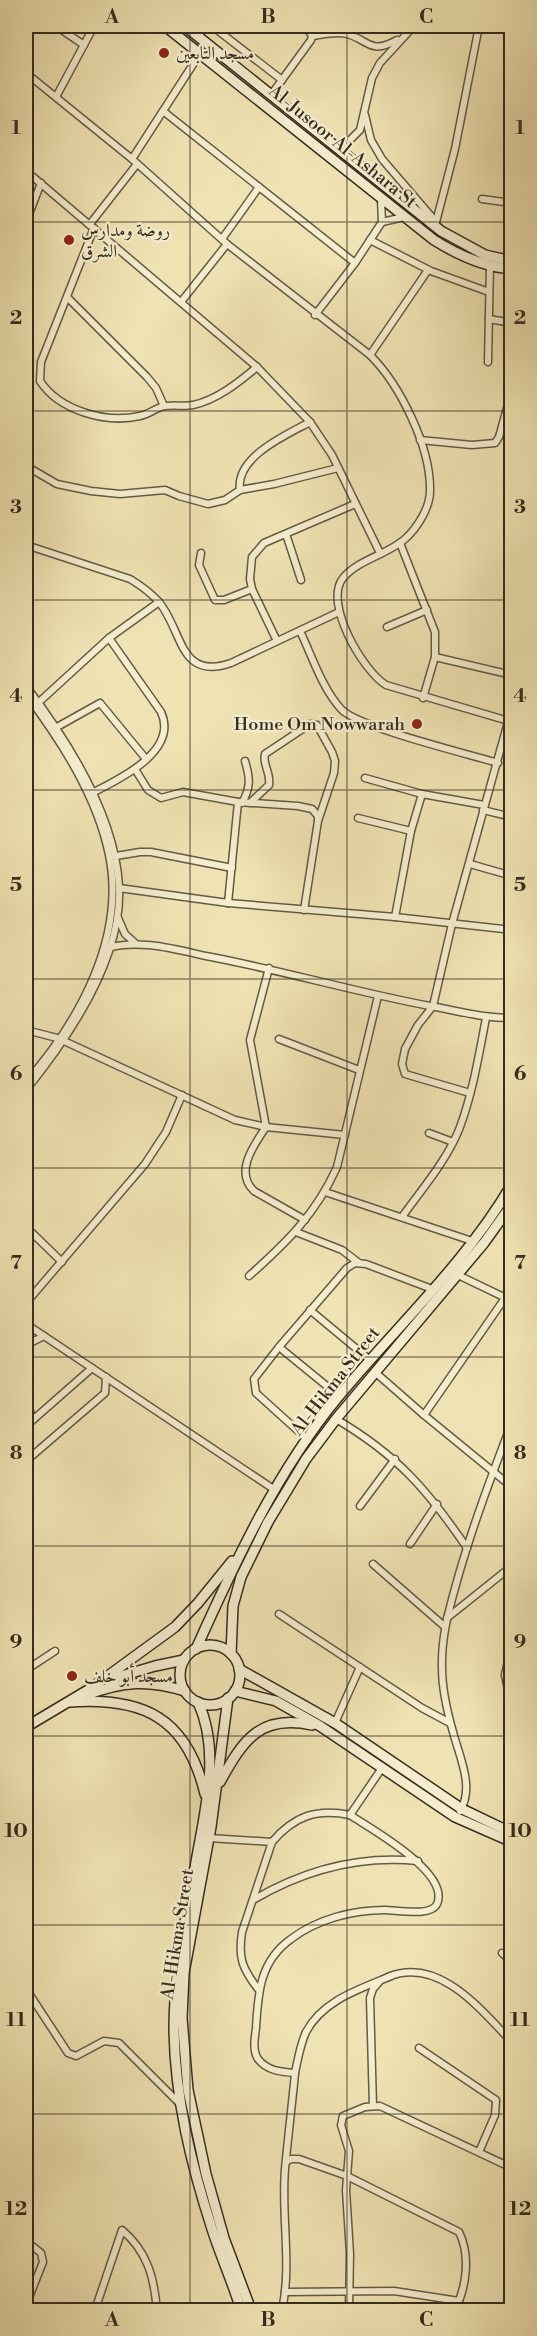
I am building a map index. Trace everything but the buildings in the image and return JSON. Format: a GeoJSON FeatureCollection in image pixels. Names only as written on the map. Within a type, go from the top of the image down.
{"type":"FeatureCollection","features":[{"type":"Feature","properties":{"kind":"street"},"geometry":{"type":"LineString","coordinates":[[56,26],[84,45]]}},
{"type":"Feature","properties":{"kind":"street"},"geometry":{"type":"LineString","coordinates":[[56,97],[94,26]]}},
{"type":"Feature","properties":{"kind":"street","name":"Al-Jusoor Al-Ashara St"},"geometry":{"type":"LineString","coordinates":[[165,26],[201,52],[381,199],[449,249],[490,267],[512,269]]}},
{"type":"Feature","properties":{"kind":"street","name":"Al-Jusoor Al-Ashara St"},"geometry":{"type":"LineString","coordinates":[[185,26],[441,231],[490,256],[512,261]]}},
{"type":"Feature","properties":{"kind":"street"},"geometry":{"type":"LineString","coordinates":[[198,36],[205,26]]}},
{"type":"Feature","properties":{"kind":"street"},"geometry":{"type":"LineString","coordinates":[[212,26],[282,80]]}},
{"type":"Feature","properties":{"kind":"street"},"geometry":{"type":"LineString","coordinates":[[297,26],[309,31],[312,36]]}},
{"type":"Feature","properties":{"kind":"street"},"geometry":{"type":"LineString","coordinates":[[340,150],[360,130],[372,78],[380,63],[414,26]]}},
{"type":"Feature","properties":{"kind":"street"},"geometry":{"type":"LineString","coordinates":[[436,222],[455,149],[479,26]]}},
{"type":"Feature","properties":{"kind":"street"},"geometry":{"type":"LineString","coordinates":[[312,36],[340,33],[356,37],[370,46],[381,46],[403,37]]}},
{"type":"Feature","properties":{"kind":"street"},"geometry":{"type":"LineString","coordinates":[[271,95],[308,46],[312,36]]}},
{"type":"Feature","properties":{"kind":"street"},"geometry":{"type":"LineString","coordinates":[[201,52],[135,162],[92,226],[68,298],[41,362],[40,381],[45,389],[61,403],[79,410],[109,417],[140,416],[164,406],[184,406],[204,401],[237,384],[257,367]]}},
{"type":"Feature","properties":{"kind":"street"},"geometry":{"type":"LineString","coordinates":[[26,73],[135,162],[224,242],[315,315],[370,355],[394,385],[420,440],[429,481],[429,497],[419,520],[400,543],[351,570],[342,579],[338,591],[339,612],[364,664],[372,675],[386,686],[510,722],[452,924],[433,1006],[409,1039],[402,1058],[403,1070],[408,1076],[470,1093]]}},
{"type":"Feature","properties":{"kind":"street"},"geometry":{"type":"LineString","coordinates":[[164,111],[355,263]]}},
{"type":"Feature","properties":{"kind":"street"},"geometry":{"type":"LineString","coordinates":[[365,112],[369,132],[379,154],[441,231]]}},
{"type":"Feature","properties":{"kind":"street"},"geometry":{"type":"LineString","coordinates":[[26,171],[257,367],[310,422],[324,440],[380,553]]}},
{"type":"Feature","properties":{"kind":"street"},"geometry":{"type":"LineString","coordinates":[[26,222],[41,183]]}},
{"type":"Feature","properties":{"kind":"street"},"geometry":{"type":"LineString","coordinates":[[181,302],[224,242],[259,187]]}},
{"type":"Feature","properties":{"kind":"street"},"geometry":{"type":"LineString","coordinates":[[315,315],[355,263],[382,222],[381,199]]}},
{"type":"Feature","properties":{"kind":"street"},"geometry":{"type":"LineString","coordinates":[[482,199],[512,203]]}},
{"type":"Feature","properties":{"kind":"street"},"geometry":{"type":"LineString","coordinates":[[382,222],[404,217]]}},
{"type":"Feature","properties":{"kind":"street"},"geometry":{"type":"LineString","coordinates":[[370,240],[428,270],[489,292]]}},
{"type":"Feature","properties":{"kind":"street"},"geometry":{"type":"LineString","coordinates":[[488,362],[490,256]]}},
{"type":"Feature","properties":{"kind":"street"},"geometry":{"type":"LineString","coordinates":[[370,355],[428,270]]}},
{"type":"Feature","properties":{"kind":"street"},"geometry":{"type":"LineString","coordinates":[[68,298],[147,377],[156,388],[164,406]]}},
{"type":"Feature","properties":{"kind":"street"},"geometry":{"type":"LineString","coordinates":[[489,318],[512,323]]}},
{"type":"Feature","properties":{"kind":"street"},"geometry":{"type":"LineString","coordinates":[[420,440],[472,445],[495,443],[499,437],[512,390]]}},
{"type":"Feature","properties":{"kind":"street"},"geometry":{"type":"LineString","coordinates":[[240,490],[240,474],[247,463],[260,452],[310,422]]}},
{"type":"Feature","properties":{"kind":"street"},"geometry":{"type":"LineString","coordinates":[[26,466],[57,484],[101,493],[120,494],[155,489],[165,490],[208,504],[225,500],[240,490],[338,468]]}},
{"type":"Feature","properties":{"kind":"street"},"geometry":{"type":"LineString","coordinates":[[277,641],[252,588],[250,579],[252,557],[264,543],[355,504]]}},
{"type":"Feature","properties":{"kind":"street"},"geometry":{"type":"LineString","coordinates":[[285,534],[302,580]]}},
{"type":"Feature","properties":{"kind":"street"},"geometry":{"type":"LineString","coordinates":[[400,543],[435,632],[435,657],[423,698]]}},
{"type":"Feature","properties":{"kind":"street"},"geometry":{"type":"LineString","coordinates":[[26,545],[130,579],[159,602],[183,647],[189,656],[200,665],[219,667],[339,612]]}},
{"type":"Feature","properties":{"kind":"street"},"geometry":{"type":"LineString","coordinates":[[201,553],[199,565],[215,600],[224,600],[252,588]]}},
{"type":"Feature","properties":{"kind":"street"},"geometry":{"type":"LineString","coordinates":[[39,702],[109,638],[159,602]]}},
{"type":"Feature","properties":{"kind":"street"},"geometry":{"type":"LineString","coordinates":[[387,627],[427,610]]}},
{"type":"Feature","properties":{"kind":"street"},"geometry":{"type":"LineString","coordinates":[[300,631],[333,700],[347,714],[378,727],[498,763]]}},
{"type":"Feature","properties":{"kind":"street"},"geometry":{"type":"LineString","coordinates":[[92,793],[135,769],[162,740],[164,718],[109,638]]}},
{"type":"Feature","properties":{"kind":"street"},"geometry":{"type":"LineString","coordinates":[[435,657],[512,675]]}},
{"type":"Feature","properties":{"kind":"street"},"geometry":{"type":"LineString","coordinates":[[26,686],[57,727],[92,793],[116,856],[119,888],[117,916],[91,981],[62,1040],[26,1090]]}},
{"type":"Feature","properties":{"kind":"street"},"geometry":{"type":"LineString","coordinates":[[26,694],[64,750],[102,828],[109,856],[112,886],[106,948]]}},
{"type":"Feature","properties":{"kind":"street"},"geometry":{"type":"LineString","coordinates":[[57,727],[100,703],[146,759]]}},
{"type":"Feature","properties":{"kind":"street"},"geometry":{"type":"LineString","coordinates":[[250,803],[269,785],[269,771],[264,761],[265,754],[315,723],[335,761],[334,773],[318,821],[304,910]]}},
{"type":"Feature","properties":{"kind":"street"},"geometry":{"type":"LineString","coordinates":[[228,903],[240,803],[249,791],[250,785],[245,761]]}},
{"type":"Feature","properties":{"kind":"street"},"geometry":{"type":"LineString","coordinates":[[135,769],[148,790],[161,798],[183,792],[240,803],[307,807],[316,813],[318,821]]}},
{"type":"Feature","properties":{"kind":"street"},"geometry":{"type":"LineString","coordinates":[[365,778],[512,817]]}},
{"type":"Feature","properties":{"kind":"street"},"geometry":{"type":"LineString","coordinates":[[395,917],[411,831],[422,794]]}},
{"type":"Feature","properties":{"kind":"street"},"geometry":{"type":"LineString","coordinates":[[358,818],[411,831]]}},
{"type":"Feature","properties":{"kind":"street"},"geometry":{"type":"LineString","coordinates":[[116,856],[151,852],[232,868]]}},
{"type":"Feature","properties":{"kind":"street"},"geometry":{"type":"LineString","coordinates":[[470,864],[512,876]]}},
{"type":"Feature","properties":{"kind":"street"},"geometry":{"type":"LineString","coordinates":[[119,888],[228,903],[395,917],[512,930]]}},
{"type":"Feature","properties":{"kind":"street"},"geometry":{"type":"LineString","coordinates":[[117,916],[125,934],[135,944]]}},
{"type":"Feature","properties":{"kind":"street"},"geometry":{"type":"LineString","coordinates":[[106,948],[135,944],[269,968],[378,996],[486,1018],[512,1018]]}},
{"type":"Feature","properties":{"kind":"street"},"geometry":{"type":"LineString","coordinates":[[269,968],[250,1040],[266,1127],[246,1164],[246,1181],[261,1196],[305,1221]]}},
{"type":"Feature","properties":{"kind":"street"},"geometry":{"type":"LineString","coordinates":[[249,1276],[296,1232],[325,1192],[336,1167],[345,1135],[378,996]]}},
{"type":"Feature","properties":{"kind":"street"},"geometry":{"type":"LineString","coordinates":[[402,1217],[433,1174],[460,1128],[486,1018]]}},
{"type":"Feature","properties":{"kind":"street"},"geometry":{"type":"LineString","coordinates":[[26,1030],[62,1040],[208,1105],[232,1118],[266,1127],[345,1135]]}},
{"type":"Feature","properties":{"kind":"street"},"geometry":{"type":"LineString","coordinates":[[279,1039],[359,1070]]}},
{"type":"Feature","properties":{"kind":"street"},"geometry":{"type":"LineString","coordinates":[[26,1082],[62,1040]]}},
{"type":"Feature","properties":{"kind":"street"},"geometry":{"type":"LineString","coordinates":[[26,1303],[146,1164],[166,1132],[182,1095]]}},
{"type":"Feature","properties":{"kind":"street"},"geometry":{"type":"LineString","coordinates":[[429,1133],[453,1142]]}},
{"type":"Feature","properties":{"kind":"street","name":"Al-Hikma Street"},"geometry":{"type":"LineString","coordinates":[[196,1649],[243,1546],[275,1490],[308,1440],[339,1396],[488,1222],[512,1184]]}},
{"type":"Feature","properties":{"kind":"street"},"geometry":{"type":"LineString","coordinates":[[325,1192],[367,1208],[402,1217],[472,1241]]}},
{"type":"Feature","properties":{"kind":"street","name":"Al-Hikma Street"},"geometry":{"type":"LineString","coordinates":[[231,1654],[236,1593],[251,1555],[268,1522],[306,1459],[336,1419],[497,1227],[512,1204]]}},
{"type":"Feature","properties":{"kind":"street"},"geometry":{"type":"LineString","coordinates":[[26,1228],[62,1262]]}},
{"type":"Feature","properties":{"kind":"street"},"geometry":{"type":"LineString","coordinates":[[296,1232],[342,1250],[359,1263],[432,1289]]}},
{"type":"Feature","properties":{"kind":"street"},"geometry":{"type":"LineString","coordinates":[[308,1440],[256,1394],[254,1379],[347,1268],[359,1263]]}},
{"type":"Feature","properties":{"kind":"street"},"geometry":{"type":"LineString","coordinates":[[424,1415],[508,1300],[458,1275]]}},
{"type":"Feature","properties":{"kind":"street"},"geometry":{"type":"LineString","coordinates":[[310,1310],[370,1360]]}},
{"type":"Feature","properties":{"kind":"street"},"geometry":{"type":"LineString","coordinates":[[26,1324],[275,1490]]}},
{"type":"Feature","properties":{"kind":"street"},"geometry":{"type":"LineString","coordinates":[[26,1345],[44,1336]]}},
{"type":"Feature","properties":{"kind":"street"},"geometry":{"type":"LineString","coordinates":[[279,1347],[339,1396]]}},
{"type":"Feature","properties":{"kind":"street"},"geometry":{"type":"LineString","coordinates":[[26,1426],[92,1368]]}},
{"type":"Feature","properties":{"kind":"street"},"geometry":{"type":"LineString","coordinates":[[376,1373],[512,1487]]}},
{"type":"Feature","properties":{"kind":"street"},"geometry":{"type":"LineString","coordinates":[[26,1461],[105,1393],[106,1377]]}},
{"type":"Feature","properties":{"kind":"street"},"geometry":{"type":"LineString","coordinates":[[26,1403],[33,1418]]}},
{"type":"Feature","properties":{"kind":"street"},"geometry":{"type":"LineString","coordinates":[[336,1419],[367,1437],[395,1459],[437,1504],[467,1548]]}},
{"type":"Feature","properties":{"kind":"street"},"geometry":{"type":"LineString","coordinates":[[455,1817],[462,1809],[465,1773],[450,1723],[442,1670],[444,1626],[467,1548],[512,1422]]}},
{"type":"Feature","properties":{"kind":"street"},"geometry":{"type":"LineString","coordinates":[[360,1506],[395,1459]]}},
{"type":"Feature","properties":{"kind":"street"},"geometry":{"type":"LineString","coordinates":[[410,1544],[437,1504]]}},
{"type":"Feature","properties":{"kind":"street"},"geometry":{"type":"LineString","coordinates":[[90,1689],[175,1627],[211,1588],[243,1546]]}},
{"type":"Feature","properties":{"kind":"street"},"geometry":{"type":"LineString","coordinates":[[373,1564],[444,1626]]}},
{"type":"Feature","properties":{"kind":"street"},"geometry":{"type":"LineString","coordinates":[[447,1618],[512,1566]]}},
{"type":"Feature","properties":{"kind":"street"},"geometry":{"type":"LineString","coordinates":[[279,1614],[422,1708],[450,1723]]}},
{"type":"Feature","properties":{"kind":"street"},"geometry":{"type":"LineString","coordinates":[[512,1643],[505,1675],[512,1710]]}},
{"type":"Feature","properties":{"kind":"street"},"geometry":{"type":"LineString","coordinates":[[26,1727],[60,1706],[90,1689],[121,1675],[184,1660],[196,1649],[212,1645],[222,1648],[231,1654],[239,1669],[239,1680],[232,1694],[213,1704],[198,1701],[185,1691],[152,1683],[126,1683],[60,1706]]}},
{"type":"Feature","properties":{"kind":"street"},"geometry":{"type":"LineString","coordinates":[[26,1670],[55,1651]]}},
{"type":"Feature","properties":{"kind":"street"},"geometry":{"type":"LineString","coordinates":[[184,1660],[180,1676],[185,1691]]}},
{"type":"Feature","properties":{"kind":"street"},"geometry":{"type":"LineString","coordinates":[[335,1723],[360,1667]]}},
{"type":"Feature","properties":{"kind":"street"},"geometry":{"type":"LineString","coordinates":[[239,1669],[335,1723],[462,1809],[512,1833]]}},
{"type":"Feature","properties":{"kind":"street"},"geometry":{"type":"LineString","coordinates":[[232,1694],[276,1701],[320,1726],[455,1817],[512,1842]]}},
{"type":"Feature","properties":{"kind":"street","name":"Al-Hikma Street"},"geometry":{"type":"LineString","coordinates":[[232,1694],[184,1973],[182,2018],[184,2063],[195,2125],[216,2214],[251,2310]]}},
{"type":"Feature","properties":{"kind":"street"},"geometry":{"type":"LineString","coordinates":[[70,1702],[100,1701],[129,1705],[148,1711],[169,1725],[192,1753],[207,1800]]}},
{"type":"Feature","properties":{"kind":"street","name":"Al-Hikma Street"},"geometry":{"type":"LineString","coordinates":[[198,1701],[207,1725],[209,1739],[207,1800],[175,1984],[175,2054],[185,2130],[213,2231],[241,2310]]}},
{"type":"Feature","properties":{"kind":"street"},"geometry":{"type":"LineString","coordinates":[[217,1786],[243,1745],[265,1726],[290,1721],[320,1726]]}},
{"type":"Feature","properties":{"kind":"street"},"geometry":{"type":"LineString","coordinates":[[350,1815],[382,1768]]}},
{"type":"Feature","properties":{"kind":"street"},"geometry":{"type":"LineString","coordinates":[[258,1989],[244,1970],[239,1947],[272,1842],[284,1827],[300,1818],[317,1813],[334,1812],[350,1815],[418,1861],[429,1873],[435,1884],[438,1898],[437,1905],[432,1910],[423,1912],[384,1910],[343,1915],[290,1939],[266,1968],[258,1989],[255,2048],[258,2058],[268,2068],[295,2073]]}},
{"type":"Feature","properties":{"kind":"street"},"geometry":{"type":"LineString","coordinates":[[209,1838],[272,1842]]}},
{"type":"Feature","properties":{"kind":"street"},"geometry":{"type":"LineString","coordinates":[[252,1901],[297,1877],[343,1863],[371,1859],[418,1861]]}},
{"type":"Feature","properties":{"kind":"street"},"geometry":{"type":"LineString","coordinates":[[502,1953],[512,1962]]}},
{"type":"Feature","properties":{"kind":"street"},"geometry":{"type":"LineString","coordinates":[[282,2310],[285,2292],[286,2162],[295,2073],[307,2030],[319,2015],[333,2002],[391,1976],[420,1973],[455,1988],[471,1998],[512,2042]]}},
{"type":"Feature","properties":{"kind":"street"},"geometry":{"type":"LineString","coordinates":[[373,2106],[370,1998],[379,1982],[391,1976]]}},
{"type":"Feature","properties":{"kind":"street"},"geometry":{"type":"LineString","coordinates":[[26,1989],[68,2053],[76,2056],[105,2041],[119,2043],[181,2106]]}},
{"type":"Feature","properties":{"kind":"street"},"geometry":{"type":"LineString","coordinates":[[419,2048],[496,2100],[495,2115],[479,2152]]}},
{"type":"Feature","properties":{"kind":"street"},"geometry":{"type":"LineString","coordinates":[[350,2310],[346,2197],[349,2151],[341,2126],[342,2118],[349,2113],[380,2106],[512,2168]]}},
{"type":"Feature","properties":{"kind":"street"},"geometry":{"type":"LineString","coordinates":[[286,2162],[299,2159],[347,2176],[459,2232],[465,2250],[464,2288],[454,2310]]}},
{"type":"Feature","properties":{"kind":"street"},"geometry":{"type":"LineString","coordinates":[[95,2310],[122,2230],[138,2246],[150,2269],[157,2310]]}},
{"type":"Feature","properties":{"kind":"street"},"geometry":{"type":"LineString","coordinates":[[26,2241],[41,2253],[43,2262],[26,2305]]}},
{"type":"Feature","properties":{"kind":"street"},"geometry":{"type":"LineString","coordinates":[[285,2292],[394,2290],[459,2301]]}},
{"type":"Feature","properties":{"kind":"place","name":"مسجد التابعين"},"geometry":{"type":"Point","coordinates":[164,53]}},
{"type":"Feature","properties":{"kind":"place","name":"روضة ومدارس الشرق"},"geometry":{"type":"Point","coordinates":[69,240]}},
{"type":"Feature","properties":{"kind":"place","name":"Home Om Nowwarah"},"geometry":{"type":"Point","coordinates":[417,724]}},
{"type":"Feature","properties":{"kind":"place","name":"مسجد أبو خلف"},"geometry":{"type":"Point","coordinates":[72,1676]}}]}
